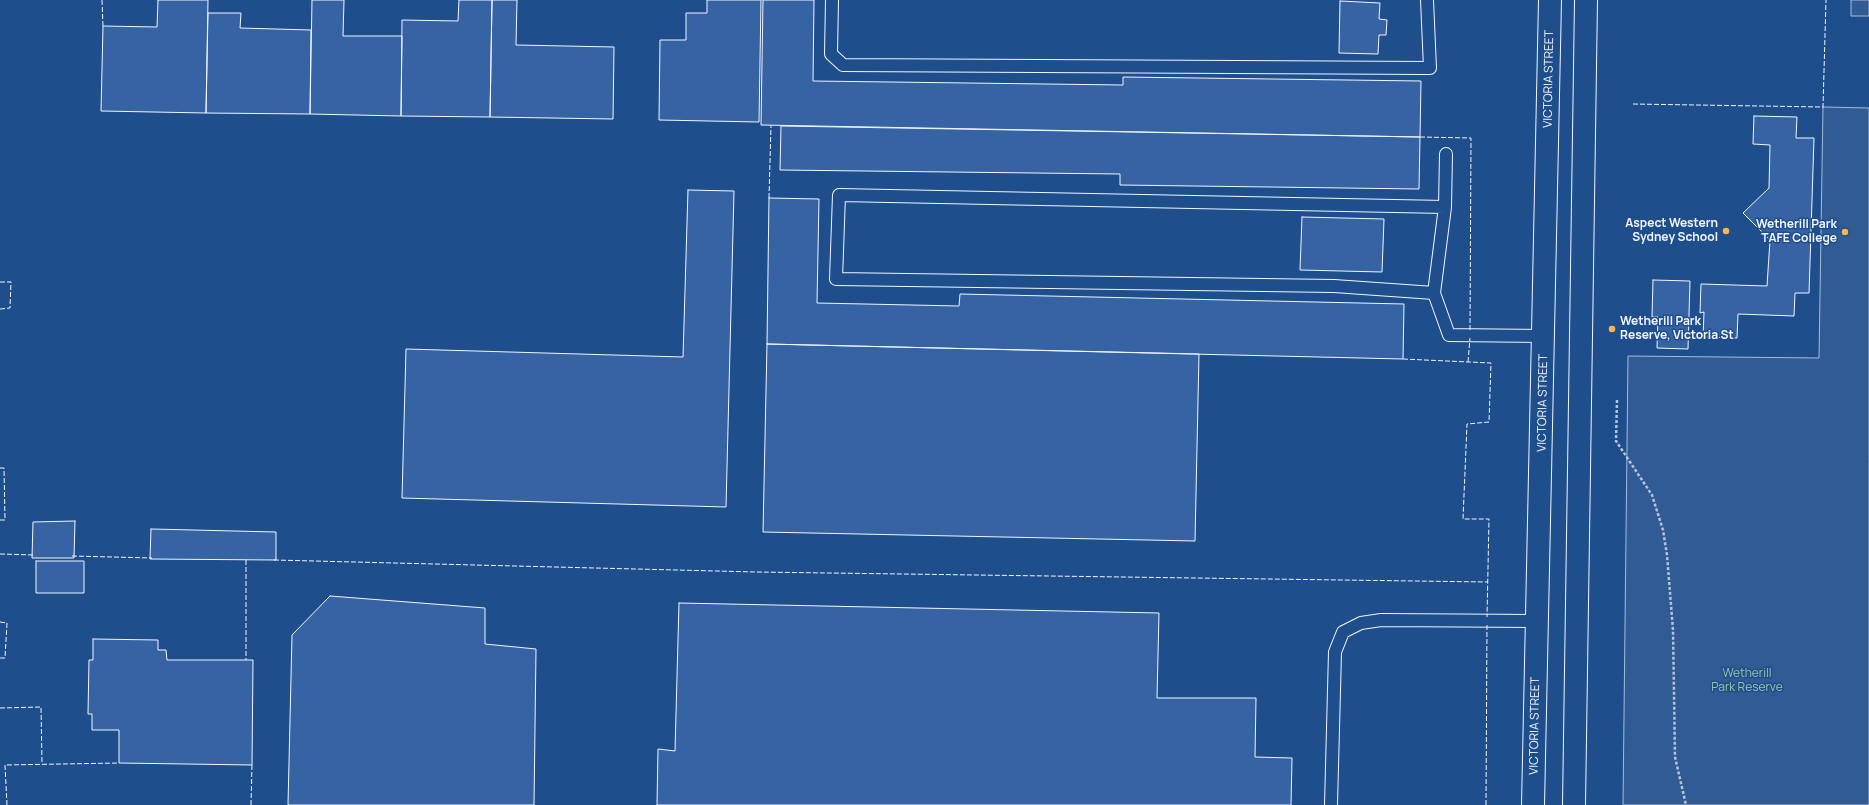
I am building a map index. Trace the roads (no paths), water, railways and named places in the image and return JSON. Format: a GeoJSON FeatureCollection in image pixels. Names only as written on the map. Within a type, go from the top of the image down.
{"type":"FeatureCollection","features":[{"type":"Feature","properties":{"kind":"main road","name":"VICTORIA STREET"},"geometry":{"type":"LineString","coordinates":[[1533,805],[1550,0]]}},
{"type":"Feature","properties":{"kind":"main road"},"geometry":{"type":"LineString","coordinates":[[1574,805],[1586,0]]}},
{"type":"Feature","properties":{"kind":"lane"},"geometry":{"type":"LineString","coordinates":[[832,0],[831,54],[843,65],[1430,68],[1427,0]]}},
{"type":"Feature","properties":{"kind":"lane"},"geometry":{"type":"LineString","coordinates":[[1446,154],[1445,207],[1434,293],[1449,335],[1544,336]]}},
{"type":"Feature","properties":{"kind":"lane"},"geometry":{"type":"LineString","coordinates":[[1434,293],[1334,286],[836,279],[839,194],[1445,207]]}},
{"type":"Feature","properties":{"kind":"lane"},"geometry":{"type":"LineString","coordinates":[[1331,805],[1335,652],[1343,632],[1361,623],[1381,620],[1537,621]]}},
{"type":"Feature","properties":{"kind":"place","name":"Aspect Western Sydney School"},"geometry":{"type":"Point","coordinates":[1726,231]}},
{"type":"Feature","properties":{"kind":"place","name":"Wetherill Park TAFE College"},"geometry":{"type":"Point","coordinates":[1845,232]}},
{"type":"Feature","properties":{"kind":"place","name":"Wetherill Park Reserve, Victoria St"},"geometry":{"type":"Point","coordinates":[1612,329]}},
{"type":"Feature","properties":{"kind":"park label","name":"Wetherill Park Reserve"},"geometry":{"type":"Point","coordinates":[1747,681]}}]}
